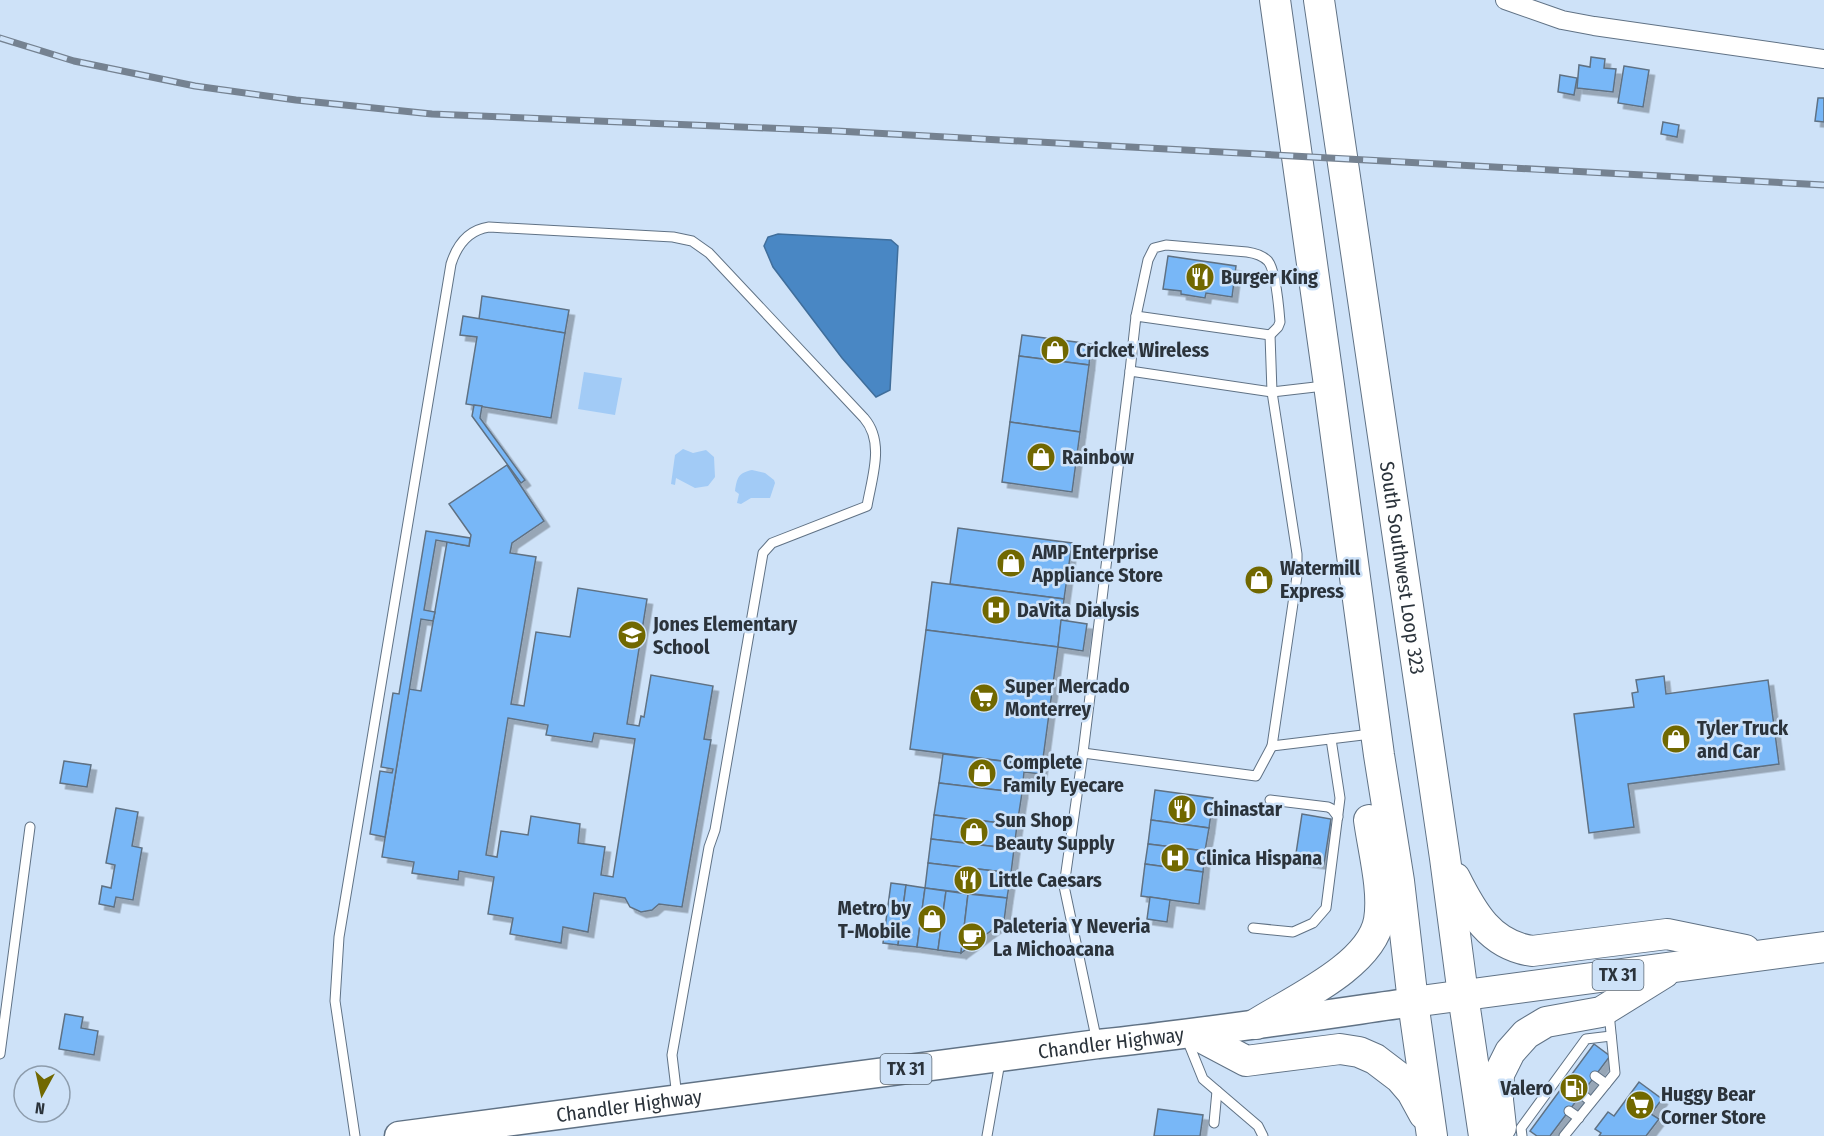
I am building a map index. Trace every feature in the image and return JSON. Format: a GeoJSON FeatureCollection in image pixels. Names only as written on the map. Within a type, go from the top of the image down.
{"type":"FeatureCollection","features":[{"type":"Feature","properties":{"kind":"highway"},"geometry":{"type":"LineString","coordinates":[[1275,0],[1377,744],[1399,880],[1431,1132]]}},
{"type":"Feature","properties":{"kind":"highway","name":"South Southwest Loop 323"},"geometry":{"type":"LineString","coordinates":[[1319,0],[1484,1136]]}},
{"type":"Feature","properties":{"kind":"highway"},"geometry":{"type":"LineString","coordinates":[[1256,1024],[1341,972],[1360,954],[1377,929],[1380,901],[1366,800],[1377,744]]}},
{"type":"Feature","properties":{"kind":"highway"},"geometry":{"type":"LineString","coordinates":[[1445,858],[1480,922],[1500,939],[1516,948],[1532,951],[1667,934],[1766,954]]}},
{"type":"Feature","properties":{"kind":"highway","name":"Chandler Highway"},"geometry":{"type":"LineString","coordinates":[[1413,1002],[1824,947]]}},
{"type":"Feature","properties":{"kind":"highway"},"geometry":{"type":"LineString","coordinates":[[1502,1136],[1498,1100],[1499,1074],[1519,1042],[1546,1022],[1601,1012],[1610,1022],[1673,968]]}},
{"type":"Feature","properties":{"kind":"highway"},"geometry":{"type":"LineString","coordinates":[[1190,1035],[1246,1061],[1340,1050],[1359,1052],[1375,1059],[1400,1078],[1418,1102],[1431,1132]]}},
{"type":"Feature","properties":{"kind":"main road","name":"Chandler Highway"},"geometry":{"type":"LineString","coordinates":[[399,1136],[1001,1056],[1190,1035],[1413,1002]]}},
{"type":"Feature","properties":{"kind":"street"},"geometry":{"type":"LineString","coordinates":[[1505,0],[1562,20],[1594,26],[1824,59]]}},
{"type":"Feature","properties":{"kind":"lane"},"geometry":{"type":"LineString","coordinates":[[355,1136],[335,1001],[339,937],[454,254],[466,237],[474,231],[489,227],[673,237],[692,241],[709,253],[864,418],[870,425],[875,440],[875,457],[867,506],[772,543],[763,554],[715,830],[709,847],[672,1055],[677,1099]]}},
{"type":"Feature","properties":{"kind":"lane"},"geometry":{"type":"LineString","coordinates":[[1083,753],[1256,776],[1272,746],[1298,565],[1272,392],[1270,335],[1280,322],[1273,270],[1266,260],[1256,254],[1166,245],[1154,248],[1148,260],[1136,316],[1083,753],[1064,886],[1098,1044]]}},
{"type":"Feature","properties":{"kind":"lane"},"geometry":{"type":"LineString","coordinates":[[1136,316],[1270,335]]}},
{"type":"Feature","properties":{"kind":"lane"},"geometry":{"type":"LineString","coordinates":[[1130,371],[1272,392],[1329,385]]}},
{"type":"Feature","properties":{"kind":"lane"},"geometry":{"type":"LineString","coordinates":[[1272,746],[1331,739],[1377,744]]}},
{"type":"Feature","properties":{"kind":"lane"},"geometry":{"type":"LineString","coordinates":[[1253,928],[1293,932],[1307,927],[1322,914],[1328,901],[1340,798],[1331,739]]}},
{"type":"Feature","properties":{"kind":"lane"},"geometry":{"type":"LineString","coordinates":[[1270,800],[1328,807],[1338,817]]}},
{"type":"Feature","properties":{"kind":"lane"},"geometry":{"type":"LineString","coordinates":[[0,1054],[30,827]]}},
{"type":"Feature","properties":{"kind":"lane"},"geometry":{"type":"LineString","coordinates":[[1522,1136],[1521,1128],[1539,1112],[1576,1061],[1586,1039],[1610,1022],[1615,1072],[1565,1135],[1557,1127]]}},
{"type":"Feature","properties":{"kind":"lane"},"geometry":{"type":"LineString","coordinates":[[1190,1035],[1203,1079],[1258,1126],[1263,1136]]}},
{"type":"Feature","properties":{"kind":"lane"},"geometry":{"type":"LineString","coordinates":[[987,1136],[1001,1056]]}},
{"type":"Feature","properties":{"kind":"lane"},"geometry":{"type":"LineString","coordinates":[[1595,1076],[1606,1083]]}},
{"type":"Feature","properties":{"kind":"lane"},"geometry":{"type":"LineString","coordinates":[[1214,1123],[1217,1091]]}},
{"type":"Feature","properties":{"kind":"lane"},"geometry":{"type":"LineString","coordinates":[[1581,1094],[1591,1102]]}},
{"type":"Feature","properties":{"kind":"lane"},"geometry":{"type":"LineString","coordinates":[[1569,1111],[1579,1118]]}},
{"type":"Feature","properties":{"kind":"shaded area"},"geometry":{"type":"Polygon","coordinates":[[[778,234],[891,240],[898,246],[890,390],[876,397],[842,358],[773,267],[764,246],[768,237],[778,234]]]}},
{"type":"Feature","properties":{"kind":"shaded area"},"geometry":{"type":"Polygon","coordinates":[[[584,372],[622,378],[615,415],[578,409],[584,372]]]}},
{"type":"Feature","properties":{"kind":"shaded area"},"geometry":{"type":"Polygon","coordinates":[[[683,449],[693,453],[706,450],[714,457],[715,477],[708,486],[695,488],[676,478],[675,485],[671,484],[675,455],[683,449]]]}},
{"type":"Feature","properties":{"kind":"shaded area"},"geometry":{"type":"Polygon","coordinates":[[[752,470],[765,473],[774,480],[770,498],[751,498],[741,504],[737,503],[739,494],[735,491],[738,479],[744,473],[752,470]]]}},
{"type":"Feature","properties":{"kind":"building"},"geometry":{"type":"Polygon","coordinates":[[[1591,57],[1605,59],[1604,68],[1616,69],[1613,92],[1577,88],[1579,65],[1590,67],[1591,57]]]}},
{"type":"Feature","properties":{"kind":"building"},"geometry":{"type":"Polygon","coordinates":[[[1624,66],[1649,70],[1643,107],[1618,103],[1624,66]]]}},
{"type":"Feature","properties":{"kind":"building"},"geometry":{"type":"Polygon","coordinates":[[[1560,75],[1577,78],[1574,95],[1558,92],[1560,75]]]}},
{"type":"Feature","properties":{"kind":"building"},"geometry":{"type":"Polygon","coordinates":[[[1818,98],[1824,98],[1824,122],[1815,121],[1818,98]]]}},
{"type":"Feature","properties":{"kind":"building"},"geometry":{"type":"Polygon","coordinates":[[[1663,122],[1679,125],[1677,137],[1661,134],[1663,122]]]}},
{"type":"Feature","properties":{"kind":"building","name":"Burger King"},"geometry":{"type":"Polygon","coordinates":[[[1168,256],[1236,266],[1232,297],[1206,293],[1205,298],[1181,294],[1181,291],[1163,289],[1168,256]]]}},
{"type":"Feature","properties":{"kind":"building"},"geometry":{"type":"Polygon","coordinates":[[[482,296],[569,310],[565,333],[479,319],[482,296]]]}},
{"type":"Feature","properties":{"kind":"building"},"geometry":{"type":"Polygon","coordinates":[[[463,316],[565,333],[551,418],[466,404],[477,337],[460,335],[463,316]]]}},
{"type":"Feature","properties":{"kind":"building","name":"Cricket Wireless"},"geometry":{"type":"Polygon","coordinates":[[[1022,335],[1091,344],[1089,365],[1019,356],[1022,335]]]}},
{"type":"Feature","properties":{"kind":"building"},"geometry":{"type":"Polygon","coordinates":[[[1019,356],[1089,365],[1080,432],[1010,422],[1019,356]]]}},
{"type":"Feature","properties":{"kind":"building"},"geometry":{"type":"Polygon","coordinates":[[[474,405],[482,406],[480,418],[525,480],[521,483],[472,416],[474,405]]]}},
{"type":"Feature","properties":{"kind":"building","name":"Rainbow"},"geometry":{"type":"Polygon","coordinates":[[[1010,422],[1080,432],[1072,492],[1002,482],[1010,422]]]}},
{"type":"Feature","properties":{"kind":"building"},"geometry":{"type":"Polygon","coordinates":[[[507,465],[544,521],[512,543],[510,553],[536,557],[511,704],[524,706],[536,632],[570,637],[578,588],[647,599],[627,724],[639,726],[641,716],[644,717],[651,675],[713,686],[704,739],[711,740],[682,907],[659,904],[652,910],[641,912],[630,907],[625,898],[594,893],[588,932],[563,927],[561,943],[510,934],[513,918],[488,914],[494,877],[459,871],[458,880],[412,873],[414,862],[382,857],[409,689],[421,691],[447,542],[469,546],[471,535],[449,504],[507,465]],[[508,718],[486,855],[497,857],[501,831],[528,835],[531,816],[580,824],[578,843],[605,847],[601,875],[613,877],[635,739],[594,733],[592,742],[546,735],[548,725],[508,718]]]}},
{"type":"Feature","properties":{"kind":"building","name":"AMP Enterprise Appliance Store"},"geometry":{"type":"Polygon","coordinates":[[[958,528],[1072,543],[1064,599],[950,584],[958,528]]]}},
{"type":"Feature","properties":{"kind":"building"},"geometry":{"type":"Polygon","coordinates":[[[426,531],[470,538],[469,546],[436,540],[424,610],[435,612],[433,621],[421,619],[385,837],[370,834],[380,771],[392,773],[393,769],[381,767],[393,693],[399,694],[426,531]]]}},
{"type":"Feature","properties":{"kind":"building","name":"Watermill Express"},"geometry":{"type":"Polygon","coordinates":[[[1255,574],[1264,575],[1263,585],[1253,584],[1255,574]]]}},
{"type":"Feature","properties":{"kind":"building","name":"DaVita Dialysis"},"geometry":{"type":"Polygon","coordinates":[[[932,582],[1064,599],[1058,647],[926,630],[932,582]]]}},
{"type":"Feature","properties":{"kind":"building"},"geometry":{"type":"Polygon","coordinates":[[[1061,620],[1087,624],[1083,651],[1058,647],[1061,620]]]}},
{"type":"Feature","properties":{"kind":"building","name":"Super Mercado Monterrey"},"geometry":{"type":"Polygon","coordinates":[[[926,630],[1058,647],[1042,766],[910,749],[926,630]]]}},
{"type":"Feature","properties":{"kind":"building","name":"Tyler Truck and Car"},"geometry":{"type":"Polygon","coordinates":[[[1664,676],[1666,694],[1768,680],[1779,764],[1628,784],[1634,827],[1589,833],[1574,714],[1634,707],[1632,693],[1638,692],[1636,680],[1664,676]]]}},
{"type":"Feature","properties":{"kind":"building","name":"Complete Family Eyecare"},"geometry":{"type":"Polygon","coordinates":[[[943,754],[1042,766],[1041,774],[1024,772],[1022,793],[939,783],[943,754]]]}},
{"type":"Feature","properties":{"kind":"building"},"geometry":{"type":"Polygon","coordinates":[[[64,761],[91,765],[87,787],[60,783],[64,761]]]}},
{"type":"Feature","properties":{"kind":"building"},"geometry":{"type":"Polygon","coordinates":[[[939,783],[1022,793],[1017,825],[934,815],[939,783]]]}},
{"type":"Feature","properties":{"kind":"building","name":"Chinastar"},"geometry":{"type":"Polygon","coordinates":[[[1155,790],[1213,798],[1209,828],[1151,820],[1155,790]]]}},
{"type":"Feature","properties":{"kind":"building"},"geometry":{"type":"Polygon","coordinates":[[[116,808],[138,812],[132,846],[142,848],[133,900],[116,897],[114,907],[99,904],[102,886],[111,888],[115,865],[106,863],[116,808]]]}},
{"type":"Feature","properties":{"kind":"building"},"geometry":{"type":"Polygon","coordinates":[[[1302,814],[1331,819],[1324,864],[1295,860],[1302,814]]]}},
{"type":"Feature","properties":{"kind":"building","name":"Sun Shop Beauty Supply"},"geometry":{"type":"Polygon","coordinates":[[[934,815],[1017,825],[1014,849],[931,839],[934,815]]]}},
{"type":"Feature","properties":{"kind":"building"},"geometry":{"type":"Polygon","coordinates":[[[1151,820],[1209,828],[1205,851],[1148,844],[1151,820]]]}},
{"type":"Feature","properties":{"kind":"building"},"geometry":{"type":"Polygon","coordinates":[[[931,839],[1014,849],[1011,873],[928,863],[931,839]]]}},
{"type":"Feature","properties":{"kind":"building","name":"Clinica Hispana"},"geometry":{"type":"Polygon","coordinates":[[[1148,844],[1205,851],[1203,872],[1145,864],[1148,844]]]}},
{"type":"Feature","properties":{"kind":"building","name":"Little Caesars"},"geometry":{"type":"Polygon","coordinates":[[[928,863],[1011,873],[1007,898],[925,888],[928,863]]]}},
{"type":"Feature","properties":{"kind":"building"},"geometry":{"type":"Polygon","coordinates":[[[1145,864],[1203,872],[1199,904],[1141,896],[1145,864]]]}},
{"type":"Feature","properties":{"kind":"building"},"geometry":{"type":"Polygon","coordinates":[[[891,883],[906,885],[898,945],[883,943],[891,883]]]}},
{"type":"Feature","properties":{"kind":"building"},"geometry":{"type":"Polygon","coordinates":[[[906,885],[925,888],[917,947],[898,945],[906,885]]]}},
{"type":"Feature","properties":{"kind":"building","name":"Metro by T-Mobile"},"geometry":{"type":"Polygon","coordinates":[[[925,888],[946,891],[938,950],[917,947],[925,888]]]}},
{"type":"Feature","properties":{"kind":"building"},"geometry":{"type":"Polygon","coordinates":[[[946,891],[968,894],[961,953],[938,950],[946,891]]]}},
{"type":"Feature","properties":{"kind":"building","name":"Paleteria Y Neveria La Michoacana"},"geometry":{"type":"Polygon","coordinates":[[[968,894],[1007,898],[1004,921],[961,953],[968,894]]]}},
{"type":"Feature","properties":{"kind":"building"},"geometry":{"type":"Polygon","coordinates":[[[1150,897],[1170,900],[1167,922],[1147,919],[1150,897]]]}},
{"type":"Feature","properties":{"kind":"building"},"geometry":{"type":"Polygon","coordinates":[[[65,1014],[83,1017],[81,1028],[98,1031],[94,1055],[59,1049],[65,1014]]]}},
{"type":"Feature","properties":{"kind":"building","name":"Valero"},"geometry":{"type":"Polygon","coordinates":[[[1594,1044],[1610,1056],[1550,1136],[1537,1136],[1530,1131],[1594,1044]]]}},
{"type":"Feature","properties":{"kind":"building","name":"Huggy Bear Corner Store"},"geometry":{"type":"Polygon","coordinates":[[[1639,1082],[1662,1099],[1651,1114],[1659,1119],[1646,1136],[1599,1136],[1601,1133],[1595,1129],[1608,1112],[1614,1116],[1639,1082]]]}},
{"type":"Feature","properties":{"kind":"building"},"geometry":{"type":"Polygon","coordinates":[[[1158,1109],[1203,1115],[1200,1136],[1154,1136],[1158,1109]]]}},
{"type":"Feature","properties":{"kind":"railway"},"geometry":{"type":"LineString","coordinates":[[0,38],[74,61],[195,86],[296,100],[432,114],[837,131],[1824,185]]}},
{"type":"Feature","properties":{"kind":"place","name":"Burger King"},"geometry":{"type":"Point","coordinates":[1200,277]}},
{"type":"Feature","properties":{"kind":"place","name":"Cricket Wireless"},"geometry":{"type":"Point","coordinates":[1055,350]}},
{"type":"Feature","properties":{"kind":"place","name":"Rainbow"},"geometry":{"type":"Point","coordinates":[1041,457]}},
{"type":"Feature","properties":{"kind":"place","name":"AMP Enterprise Appliance Store"},"geometry":{"type":"Point","coordinates":[1011,563]}},
{"type":"Feature","properties":{"kind":"place","name":"Watermill Express"},"geometry":{"type":"Point","coordinates":[1259,580]}},
{"type":"Feature","properties":{"kind":"place","name":"DaVita Dialysis"},"geometry":{"type":"Point","coordinates":[996,610]}},
{"type":"Feature","properties":{"kind":"place","name":"Jones Elementary School"},"geometry":{"type":"Point","coordinates":[632,635]}},
{"type":"Feature","properties":{"kind":"place","name":"Super Mercado Monterrey"},"geometry":{"type":"Point","coordinates":[984,698]}},
{"type":"Feature","properties":{"kind":"place","name":"Tyler Truck and Car"},"geometry":{"type":"Point","coordinates":[1676,739]}},
{"type":"Feature","properties":{"kind":"place","name":"Complete Family Eyecare"},"geometry":{"type":"Point","coordinates":[982,773]}},
{"type":"Feature","properties":{"kind":"place","name":"Chinastar"},"geometry":{"type":"Point","coordinates":[1182,809]}},
{"type":"Feature","properties":{"kind":"place","name":"Sun Shop Beauty Supply"},"geometry":{"type":"Point","coordinates":[974,832]}},
{"type":"Feature","properties":{"kind":"place","name":"Clinica Hispana"},"geometry":{"type":"Point","coordinates":[1175,858]}},
{"type":"Feature","properties":{"kind":"place","name":"Little Caesars"},"geometry":{"type":"Point","coordinates":[968,880]}},
{"type":"Feature","properties":{"kind":"place","name":"Metro by T-Mobile"},"geometry":{"type":"Point","coordinates":[932,919]}},
{"type":"Feature","properties":{"kind":"place","name":"Paleteria Y Neveria La Michoacana"},"geometry":{"type":"Point","coordinates":[972,937]}},
{"type":"Feature","properties":{"kind":"place","name":"Valero"},"geometry":{"type":"Point","coordinates":[1574,1088]}},
{"type":"Feature","properties":{"kind":"place","name":"Huggy Bear Corner Store"},"geometry":{"type":"Point","coordinates":[1640,1105]}}]}
